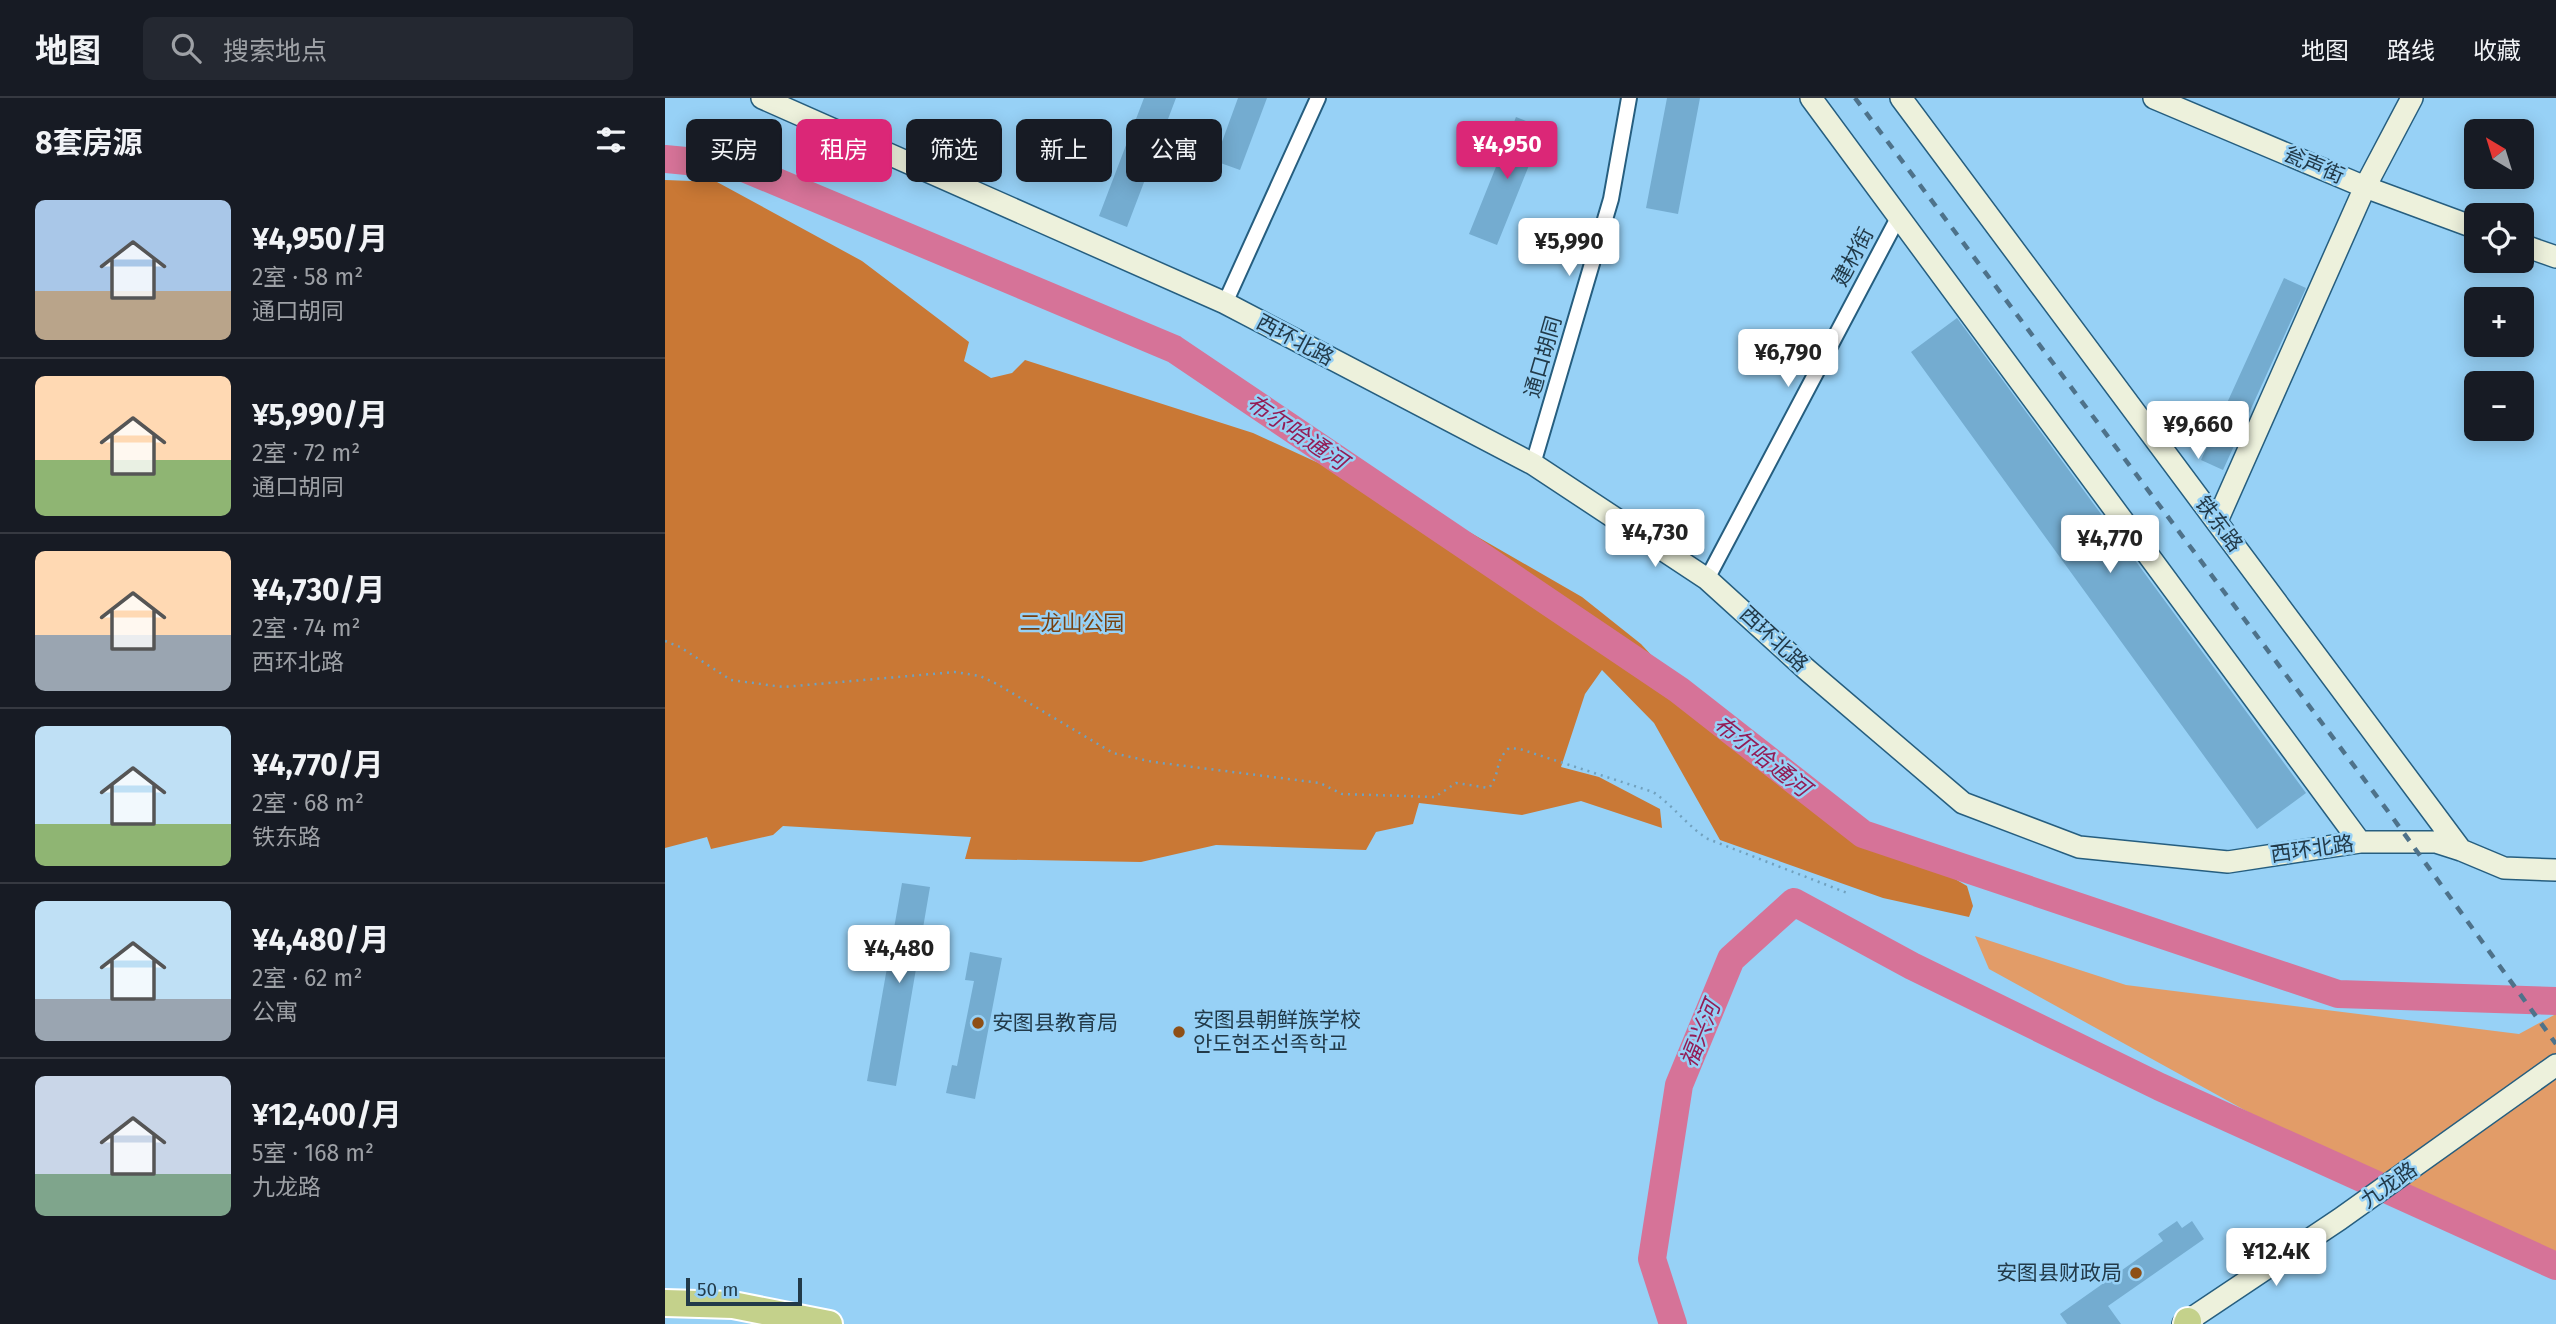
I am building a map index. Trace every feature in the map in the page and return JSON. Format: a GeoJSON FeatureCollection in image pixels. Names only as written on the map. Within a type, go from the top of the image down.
{"type":"FeatureCollection","features":[{"type":"Feature","properties":{"kind":"highway"},"geometry":{"type":"LineString","coordinates":[[665,1303],[733,1305],[829,1324]]}},
{"type":"Feature","properties":{"kind":"street","name":"西环北路"},"geometry":{"type":"LineString","coordinates":[[762,98],[817,120],[1225,303],[1533,464],[1707,579],[1825,686],[1963,803],[2079,847],[2228,862],[2360,842],[2436,842],[2504,868],[2556,870]]}},
{"type":"Feature","properties":{"kind":"street"},"geometry":{"type":"LineString","coordinates":[[1225,303],[1318,98]]}},
{"type":"Feature","properties":{"kind":"street","name":"通口胡同"},"geometry":{"type":"LineString","coordinates":[[1533,464],[1611,199],[1629,98]]}},
{"type":"Feature","properties":{"kind":"street"},"geometry":{"type":"LineString","coordinates":[[1811,98],[2360,842]]}},
{"type":"Feature","properties":{"kind":"street","name":"铁东路"},"geometry":{"type":"LineString","coordinates":[[1901,98],[2461,850]]}},
{"type":"Feature","properties":{"kind":"street","name":"瓮声街"},"geometry":{"type":"LineString","coordinates":[[2154,98],[2365,187],[2464,224]]}},
{"type":"Feature","properties":{"kind":"street"},"geometry":{"type":"LineString","coordinates":[[2217,521],[2365,187],[2412,98]]}},
{"type":"Feature","properties":{"kind":"street","name":"建材街"},"geometry":{"type":"LineString","coordinates":[[1707,579],[1899,216]]}},
{"type":"Feature","properties":{"kind":"street"},"geometry":{"type":"LineString","coordinates":[[2534,249],[2556,257]]}},
{"type":"Feature","properties":{"kind":"street","name":"九龙路"},"geometry":{"type":"LineString","coordinates":[[2186,1323],[2340,1219],[2556,1065]]}},
{"type":"Feature","properties":{"kind":"path"},"geometry":{"type":"LineString","coordinates":[[665,642],[680,647],[731,680],[783,687],[955,672],[980,676],[1113,753],[1153,762],[1320,783],[1342,794],[1435,797],[1456,783],[1489,788],[1496,779],[1500,757],[1509,748],[1520,749],[1653,792],[1672,805],[1695,831],[1708,839],[1850,894]]}},
{"type":"Feature","properties":{"kind":"shaded area"},"geometry":{"type":"Polygon","coordinates":[[[1975,936],[2126,985],[2519,1034],[2556,1014],[2556,1263],[2335,1160],[1989,969],[1975,936]]]}},
{"type":"Feature","properties":{"kind":"green space","name":"二龙山公园"},"geometry":{"type":"Polygon","coordinates":[[[665,180],[717,182],[862,261],[969,342],[964,361],[991,378],[1012,373],[1025,360],[1253,433],[1471,533],[1582,597],[1641,644],[1747,758],[1967,886],[1973,906],[1969,917],[1883,898],[1720,840],[1654,723],[1602,670],[1585,694],[1561,767],[1599,777],[1660,809],[1662,828],[1581,801],[1522,815],[1419,803],[1413,824],[1376,832],[1366,850],[1216,845],[1141,862],[965,859],[971,837],[783,826],[773,835],[711,849],[707,837],[665,848],[665,180]]]}},
{"type":"Feature","properties":{"kind":"building"},"geometry":{"type":"Polygon","coordinates":[[[1144,98],[1176,98],[1168,119],[1136,119],[1144,98]]]}},
{"type":"Feature","properties":{"kind":"building"},"geometry":{"type":"Polygon","coordinates":[[[1238,98],[1267,98],[1240,170],[1222,164],[1222,142],[1238,98]]]}},
{"type":"Feature","properties":{"kind":"building"},"geometry":{"type":"Polygon","coordinates":[[[1667,98],[1700,98],[1678,214],[1646,208],[1667,98]]]}},
{"type":"Feature","properties":{"kind":"building"},"geometry":{"type":"Polygon","coordinates":[[[1516,117],[1544,128],[1497,245],[1469,234],[1516,117]]]}},
{"type":"Feature","properties":{"kind":"building"},"geometry":{"type":"Polygon","coordinates":[[[1126,145],[1126,182],[1144,182],[1127,227],[1099,216],[1126,145]]]}},
{"type":"Feature","properties":{"kind":"building"},"geometry":{"type":"Polygon","coordinates":[[[2284,278],[2306,288],[2223,470],[2201,460],[2284,278]]]}},
{"type":"Feature","properties":{"kind":"building"},"geometry":{"type":"Polygon","coordinates":[[[1957,318],[2306,793],[2257,829],[1911,352],[1957,318]]]}},
{"type":"Feature","properties":{"kind":"building"},"geometry":{"type":"Polygon","coordinates":[[[902,883],[930,887],[896,1086],[867,1081],[902,883]]]}},
{"type":"Feature","properties":{"kind":"building","name":"安图县教育局"},"geometry":{"type":"Polygon","coordinates":[[[970,952],[1002,958],[975,1099],[946,1093],[952,1065],[957,1066],[974,981],[965,980],[970,952]]]}},
{"type":"Feature","properties":{"kind":"building","name":"安图县财政局"},"geometry":{"type":"Polygon","coordinates":[[[2177,1221],[2182,1228],[2192,1221],[2204,1239],[2108,1306],[2121,1324],[2067,1324],[2060,1314],[2163,1241],[2158,1234],[2177,1221]]]}},
{"type":"Feature","properties":{"kind":"waterway","name":"布尔哈通河"},"geometry":{"type":"LineString","coordinates":[[665,159],[739,166],[1174,349],[1679,690],[1863,834],[2338,994],[2556,1001]]}},
{"type":"Feature","properties":{"kind":"waterway","name":"福兴河"},"geometry":{"type":"LineString","coordinates":[[1673,1324],[1652,1259],[1679,1085],[1731,959],[1794,902],[1912,966],[2160,1087],[2556,1266]]}},
{"type":"Feature","properties":{"kind":"railway"},"geometry":{"type":"LineString","coordinates":[[1855,98],[2390,814],[2556,1044]]}},
{"type":"Feature","properties":{"kind":"place","name":"安图县教育局"},"geometry":{"type":"Point","coordinates":[978,1023]}},
{"type":"Feature","properties":{"kind":"place","name":"安图县朝鲜族学校 안도현조선족학교"},"geometry":{"type":"Point","coordinates":[1179,1032]}},
{"type":"Feature","properties":{"kind":"place","name":"安图县财政局"},"geometry":{"type":"Point","coordinates":[2136,1273]}}]}
